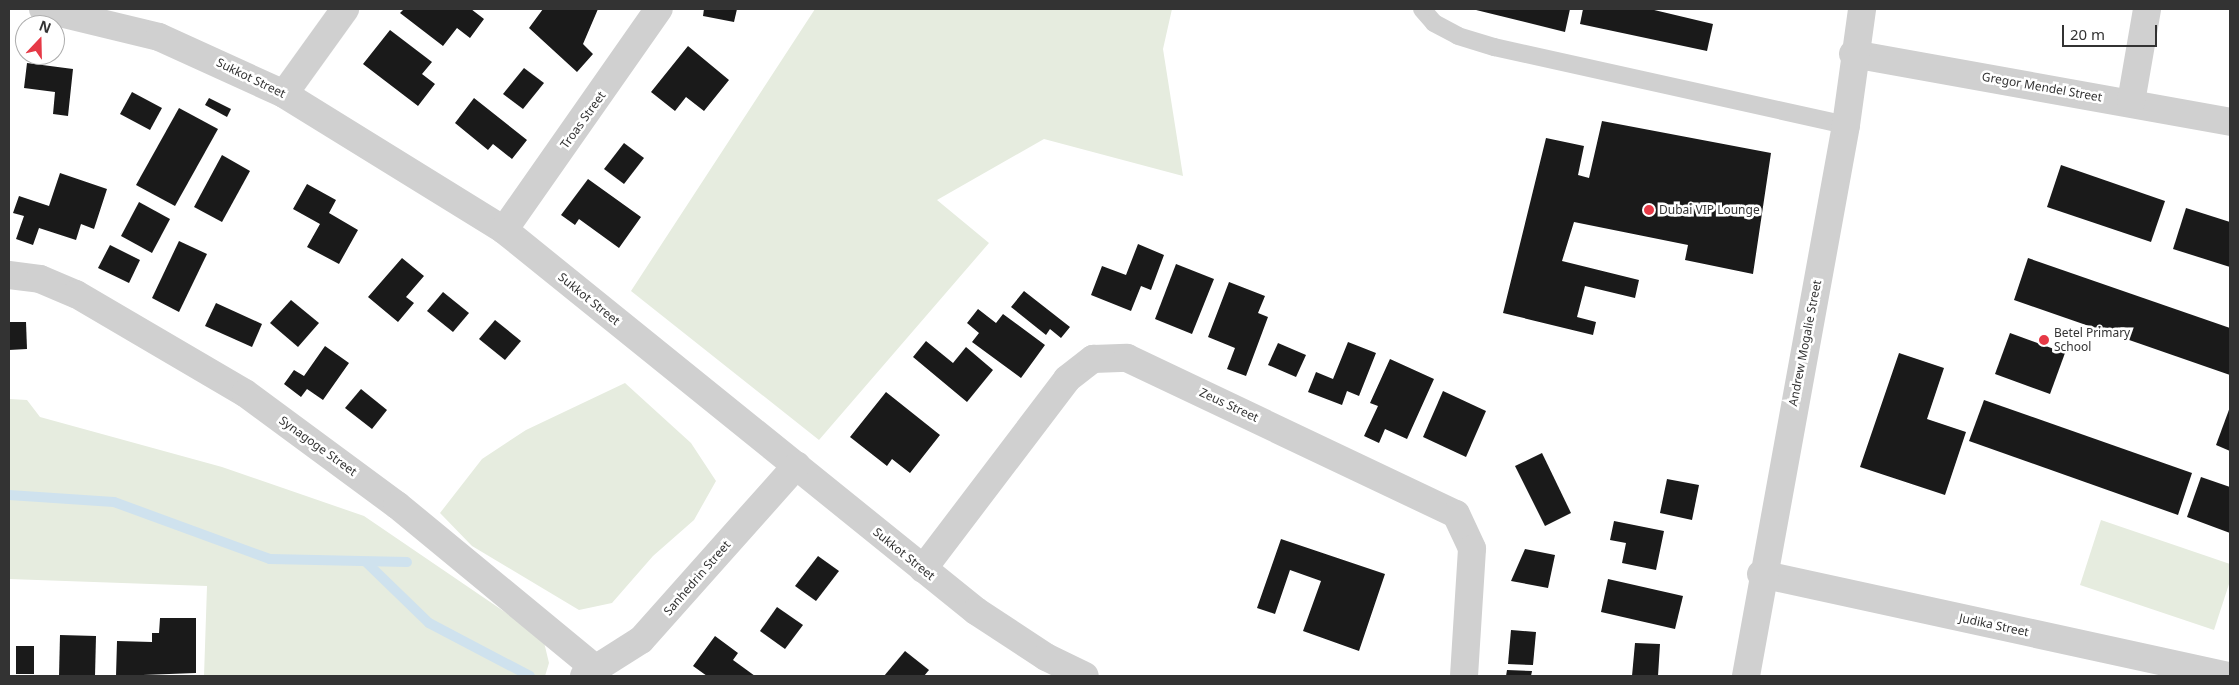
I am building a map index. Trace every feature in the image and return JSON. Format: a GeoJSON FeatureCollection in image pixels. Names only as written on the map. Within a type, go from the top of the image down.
{"type":"FeatureCollection","features":[{"type":"Feature","properties":{"kind":"street","name":"Sukkot Street"},"geometry":{"type":"LineString","coordinates":[[43,9],[160,37],[284,94],[504,230],[797,465],[923,570],[1006,632],[1086,676]]}},
{"type":"Feature","properties":{"kind":"street"},"geometry":{"type":"LineString","coordinates":[[284,94],[345,9]]}},
{"type":"Feature","properties":{"kind":"street","name":"Troas Street"},"geometry":{"type":"LineString","coordinates":[[504,230],[659,9]]}},
{"type":"Feature","properties":{"kind":"street","name":"Andrew Mogalie Street"},"geometry":{"type":"LineString","coordinates":[[1746,676],[1761,574],[1846,125],[1853,54],[1862,9]]}},
{"type":"Feature","properties":{"kind":"street"},"geometry":{"type":"LineString","coordinates":[[2131,102],[2148,9]]}},
{"type":"Feature","properties":{"kind":"street","name":"Gregor Mendel Street"},"geometry":{"type":"LineString","coordinates":[[1853,54],[2131,102],[2230,122]]}},
{"type":"Feature","properties":{"kind":"street","name":"Synagoge Street"},"geometry":{"type":"LineString","coordinates":[[9,275],[40,279],[76,294],[245,393],[397,505],[590,672]]}},
{"type":"Feature","properties":{"kind":"street","name":"Zeus Street"},"geometry":{"type":"LineString","coordinates":[[923,570],[1067,379],[1092,359],[1127,358],[1456,514],[1472,549],[1464,676]]}},
{"type":"Feature","properties":{"kind":"street","name":"Sanhedrin Street"},"geometry":{"type":"LineString","coordinates":[[590,672],[641,640],[797,465]]}},
{"type":"Feature","properties":{"kind":"street","name":"Judika Street"},"geometry":{"type":"LineString","coordinates":[[1761,574],[2228,676]]}},
{"type":"Feature","properties":{"kind":"lane"},"geometry":{"type":"LineString","coordinates":[[1422,9],[1434,23],[1458,36],[1494,47],[1846,125]]}},
{"type":"Feature","properties":{"kind":"shaded area"},"geometry":{"type":"Polygon","coordinates":[[[815,9],[1172,9],[1163,49],[1183,176],[1044,139],[937,200],[989,243],[819,440],[631,291],[815,9]]]}},
{"type":"Feature","properties":{"kind":"shaded area"},"geometry":{"type":"Polygon","coordinates":[[[625,383],[691,443],[716,481],[694,520],[653,556],[612,603],[579,610],[472,546],[440,513],[482,459],[526,430],[625,383]]]}},
{"type":"Feature","properties":{"kind":"shaded area"},"geometry":{"type":"Polygon","coordinates":[[[9,399],[27,400],[40,417],[222,467],[364,516],[543,638],[549,663],[545,676],[204,676],[207,586],[9,579],[9,399]]]}},
{"type":"Feature","properties":{"kind":"shaded area"},"geometry":{"type":"Polygon","coordinates":[[[2101,520],[2230,564],[2230,581],[2214,630],[2080,585],[2101,520]]]}},
{"type":"Feature","properties":{"kind":"building"},"geometry":{"type":"Polygon","coordinates":[[[404,9],[471,9],[484,19],[470,38],[457,28],[443,46],[400,13],[404,9]]]}},
{"type":"Feature","properties":{"kind":"building"},"geometry":{"type":"Polygon","coordinates":[[[543,9],[598,9],[583,44],[593,54],[577,72],[529,28],[543,9]]]}},
{"type":"Feature","properties":{"kind":"building"},"geometry":{"type":"Polygon","coordinates":[[[704,9],[737,9],[734,22],[703,16],[704,9]]]}},
{"type":"Feature","properties":{"kind":"building"},"geometry":{"type":"Polygon","coordinates":[[[1472,9],[1570,9],[1565,32],[1472,9]]]}},
{"type":"Feature","properties":{"kind":"building"},"geometry":{"type":"Polygon","coordinates":[[[1583,9],[1650,9],[1713,24],[1707,51],[1580,24],[1583,9]]]}},
{"type":"Feature","properties":{"kind":"building"},"geometry":{"type":"Polygon","coordinates":[[[390,30],[432,62],[422,74],[435,84],[418,106],[363,64],[390,30]]]}},
{"type":"Feature","properties":{"kind":"building"},"geometry":{"type":"Polygon","coordinates":[[[688,46],[729,80],[704,111],[686,97],[675,111],[651,92],[688,46]]]}},
{"type":"Feature","properties":{"kind":"building"},"geometry":{"type":"Polygon","coordinates":[[[27,65],[73,69],[68,116],[53,114],[55,92],[24,88],[27,65]]]}},
{"type":"Feature","properties":{"kind":"building"},"geometry":{"type":"Polygon","coordinates":[[[524,68],[544,83],[523,109],[503,94],[524,68]]]}},
{"type":"Feature","properties":{"kind":"building"},"geometry":{"type":"Polygon","coordinates":[[[132,92],[162,108],[150,130],[120,114],[132,92]]]}},
{"type":"Feature","properties":{"kind":"building"},"geometry":{"type":"Polygon","coordinates":[[[209,98],[231,109],[227,117],[205,105],[209,98]]]}},
{"type":"Feature","properties":{"kind":"building"},"geometry":{"type":"Polygon","coordinates":[[[474,98],[527,140],[512,159],[493,144],[488,150],[455,123],[474,98]]]}},
{"type":"Feature","properties":{"kind":"building"},"geometry":{"type":"Polygon","coordinates":[[[179,108],[218,129],[175,206],[136,185],[179,108]]]}},
{"type":"Feature","properties":{"kind":"building"},"geometry":{"type":"Polygon","coordinates":[[[1602,121],[1771,153],[1753,274],[1685,260],[1688,245],[1574,222],[1562,261],[1639,280],[1635,298],[1585,286],[1577,317],[1596,322],[1593,335],[1503,313],[1546,138],[1584,146],[1578,175],[1589,178],[1602,121]]]}},
{"type":"Feature","properties":{"kind":"building"},"geometry":{"type":"Polygon","coordinates":[[[624,143],[644,158],[624,184],[604,169],[624,143]]]}},
{"type":"Feature","properties":{"kind":"building"},"geometry":{"type":"Polygon","coordinates":[[[222,155],[250,171],[222,222],[194,207],[222,155]]]}},
{"type":"Feature","properties":{"kind":"building"},"geometry":{"type":"Polygon","coordinates":[[[2061,165],[2165,201],[2151,242],[2047,207],[2061,165]]]}},
{"type":"Feature","properties":{"kind":"building"},"geometry":{"type":"Polygon","coordinates":[[[60,173],[107,189],[94,229],[81,224],[76,240],[39,228],[33,245],[16,239],[24,216],[13,213],[19,196],[49,206],[60,173]]]}},
{"type":"Feature","properties":{"kind":"building"},"geometry":{"type":"Polygon","coordinates":[[[588,179],[641,217],[619,248],[579,219],[575,225],[561,215],[588,179]]]}},
{"type":"Feature","properties":{"kind":"building"},"geometry":{"type":"Polygon","coordinates":[[[307,184],[336,200],[329,213],[358,230],[339,264],[307,247],[320,224],[293,209],[307,184]]]}},
{"type":"Feature","properties":{"kind":"building"},"geometry":{"type":"Polygon","coordinates":[[[139,202],[170,219],[152,253],[121,236],[139,202]]]}},
{"type":"Feature","properties":{"kind":"building"},"geometry":{"type":"Polygon","coordinates":[[[2186,208],[2230,222],[2230,267],[2173,249],[2186,208]]]}},
{"type":"Feature","properties":{"kind":"building"},"geometry":{"type":"Polygon","coordinates":[[[179,241],[207,254],[179,312],[152,298],[179,241]]]}},
{"type":"Feature","properties":{"kind":"building"},"geometry":{"type":"Polygon","coordinates":[[[1138,244],[1164,255],[1151,290],[1141,286],[1131,311],[1091,295],[1102,266],[1126,275],[1138,244]]]}},
{"type":"Feature","properties":{"kind":"building"},"geometry":{"type":"Polygon","coordinates":[[[110,245],[140,260],[129,283],[98,268],[110,245]]]}},
{"type":"Feature","properties":{"kind":"building"},"geometry":{"type":"Polygon","coordinates":[[[402,258],[424,276],[406,297],[414,303],[398,322],[368,297],[402,258]]]}},
{"type":"Feature","properties":{"kind":"building"},"geometry":{"type":"Polygon","coordinates":[[[2028,258],[2230,328],[2230,375],[2014,300],[2028,258]]]}},
{"type":"Feature","properties":{"kind":"building"},"geometry":{"type":"Polygon","coordinates":[[[1176,264],[1214,279],[1192,334],[1155,319],[1176,264]]]}},
{"type":"Feature","properties":{"kind":"building"},"geometry":{"type":"Polygon","coordinates":[[[1229,282],[1265,296],[1258,313],[1268,317],[1246,376],[1227,369],[1235,348],[1208,337],[1229,282]]]}},
{"type":"Feature","properties":{"kind":"building"},"geometry":{"type":"Polygon","coordinates":[[[1024,291],[1070,327],[1061,338],[1050,329],[1046,335],[1011,307],[1024,291]]]}},
{"type":"Feature","properties":{"kind":"building"},"geometry":{"type":"Polygon","coordinates":[[[443,292],[469,313],[453,332],[427,311],[443,292]]]}},
{"type":"Feature","properties":{"kind":"building"},"geometry":{"type":"Polygon","coordinates":[[[291,300],[319,323],[298,347],[270,323],[291,300]]]}},
{"type":"Feature","properties":{"kind":"building"},"geometry":{"type":"Polygon","coordinates":[[[216,303],[262,324],[252,347],[205,326],[216,303]]]}},
{"type":"Feature","properties":{"kind":"building"},"geometry":{"type":"Polygon","coordinates":[[[978,309],[996,323],[1003,314],[1045,345],[1021,378],[972,342],[979,333],[967,323],[978,309]]]}},
{"type":"Feature","properties":{"kind":"building"},"geometry":{"type":"Polygon","coordinates":[[[495,320],[521,341],[505,360],[479,339],[495,320]]]}},
{"type":"Feature","properties":{"kind":"building"},"geometry":{"type":"Polygon","coordinates":[[[9,322],[26,322],[27,349],[9,350],[9,322]]]}},
{"type":"Feature","properties":{"kind":"building"},"geometry":{"type":"Polygon","coordinates":[[[2010,333],[2065,353],[2050,394],[1995,374],[2010,333]]]}},
{"type":"Feature","properties":{"kind":"building"},"geometry":{"type":"Polygon","coordinates":[[[926,341],[953,363],[966,347],[993,370],[967,402],[913,357],[926,341]]]}},
{"type":"Feature","properties":{"kind":"building"},"geometry":{"type":"Polygon","coordinates":[[[1348,342],[1376,353],[1359,396],[1347,391],[1342,405],[1308,392],[1316,372],[1333,379],[1348,342]]]}},
{"type":"Feature","properties":{"kind":"building"},"geometry":{"type":"Polygon","coordinates":[[[1278,343],[1306,355],[1296,377],[1268,365],[1278,343]]]}},
{"type":"Feature","properties":{"kind":"building"},"geometry":{"type":"Polygon","coordinates":[[[325,346],[349,363],[323,400],[307,389],[301,397],[284,384],[294,370],[304,376],[325,346]]]}},
{"type":"Feature","properties":{"kind":"building"},"geometry":{"type":"Polygon","coordinates":[[[1899,353],[1944,368],[1927,419],[1966,432],[1945,495],[1860,467],[1899,353]]]}},
{"type":"Feature","properties":{"kind":"building"},"geometry":{"type":"Polygon","coordinates":[[[1390,359],[1434,379],[1407,439],[1385,429],[1379,443],[1364,436],[1378,406],[1370,403],[1390,359]]]}},
{"type":"Feature","properties":{"kind":"building"},"geometry":{"type":"Polygon","coordinates":[[[361,389],[387,410],[372,429],[345,408],[361,389]]]}},
{"type":"Feature","properties":{"kind":"building"},"geometry":{"type":"Polygon","coordinates":[[[1443,391],[1486,411],[1466,457],[1423,437],[1443,391]]]}},
{"type":"Feature","properties":{"kind":"building"},"geometry":{"type":"Polygon","coordinates":[[[886,392],[940,435],[910,473],[892,459],[887,466],[850,437],[886,392]]]}},
{"type":"Feature","properties":{"kind":"building"},"geometry":{"type":"Polygon","coordinates":[[[1984,400],[2192,473],[2178,515],[1969,441],[1984,400]]]}},
{"type":"Feature","properties":{"kind":"building"},"geometry":{"type":"Polygon","coordinates":[[[2230,407],[2230,451],[2216,445],[2230,407]]]}},
{"type":"Feature","properties":{"kind":"building"},"geometry":{"type":"Polygon","coordinates":[[[1542,453],[1571,513],[1545,526],[1515,466],[1542,453]]]}},
{"type":"Feature","properties":{"kind":"building"},"geometry":{"type":"Polygon","coordinates":[[[2201,477],[2230,487],[2230,533],[2187,517],[2201,477]]]}},
{"type":"Feature","properties":{"kind":"building"},"geometry":{"type":"Polygon","coordinates":[[[1667,479],[1699,485],[1692,520],[1660,513],[1667,479]]]}},
{"type":"Feature","properties":{"kind":"building"},"geometry":{"type":"Polygon","coordinates":[[[1614,521],[1664,531],[1656,570],[1622,563],[1626,543],[1610,540],[1614,521]]]}},
{"type":"Feature","properties":{"kind":"building"},"geometry":{"type":"Polygon","coordinates":[[[1281,539],[1385,574],[1359,651],[1303,631],[1321,581],[1290,570],[1275,614],[1257,608],[1281,539]]]}},
{"type":"Feature","properties":{"kind":"building"},"geometry":{"type":"Polygon","coordinates":[[[1525,549],[1555,555],[1548,588],[1511,581],[1525,549]]]}},
{"type":"Feature","properties":{"kind":"building"},"geometry":{"type":"Polygon","coordinates":[[[818,556],[839,571],[816,601],[795,586],[818,556]]]}},
{"type":"Feature","properties":{"kind":"building"},"geometry":{"type":"Polygon","coordinates":[[[1608,579],[1683,596],[1675,629],[1601,612],[1608,579]]]}},
{"type":"Feature","properties":{"kind":"building"},"geometry":{"type":"Polygon","coordinates":[[[777,607],[803,625],[785,649],[760,631],[777,607]]]}},
{"type":"Feature","properties":{"kind":"building"},"geometry":{"type":"Polygon","coordinates":[[[160,618],[196,618],[196,673],[116,676],[117,641],[152,642],[152,633],[159,633],[160,618]]]}},
{"type":"Feature","properties":{"kind":"building"},"geometry":{"type":"Polygon","coordinates":[[[1511,630],[1536,632],[1533,665],[1508,664],[1511,630]]]}},
{"type":"Feature","properties":{"kind":"building"},"geometry":{"type":"Polygon","coordinates":[[[60,635],[96,636],[95,676],[59,676],[60,635]]]}},
{"type":"Feature","properties":{"kind":"building"},"geometry":{"type":"Polygon","coordinates":[[[715,636],[738,653],[733,660],[755,676],[707,676],[693,666],[715,636]]]}},
{"type":"Feature","properties":{"kind":"building"},"geometry":{"type":"Polygon","coordinates":[[[1635,643],[1660,644],[1658,676],[1632,676],[1635,643]]]}},
{"type":"Feature","properties":{"kind":"building"},"geometry":{"type":"Polygon","coordinates":[[[16,646],[34,646],[34,674],[16,674],[16,646]]]}},
{"type":"Feature","properties":{"kind":"building"},"geometry":{"type":"Polygon","coordinates":[[[905,651],[929,670],[924,676],[884,676],[905,651]]]}},
{"type":"Feature","properties":{"kind":"building"},"geometry":{"type":"Polygon","coordinates":[[[1507,670],[1532,671],[1531,676],[1506,676],[1507,670]]]}},
{"type":"Feature","properties":{"kind":"waterway"},"geometry":{"type":"LineString","coordinates":[[9,495],[114,502],[270,559],[407,562]]}},
{"type":"Feature","properties":{"kind":"waterway"},"geometry":{"type":"LineString","coordinates":[[366,562],[429,623],[530,676]]}},
{"type":"Feature","properties":{"kind":"place","name":"Dubai VIP Lounge"},"geometry":{"type":"Point","coordinates":[1649,210]}},
{"type":"Feature","properties":{"kind":"place","name":"Betel Primary School"},"geometry":{"type":"Point","coordinates":[2044,340]}}]}
